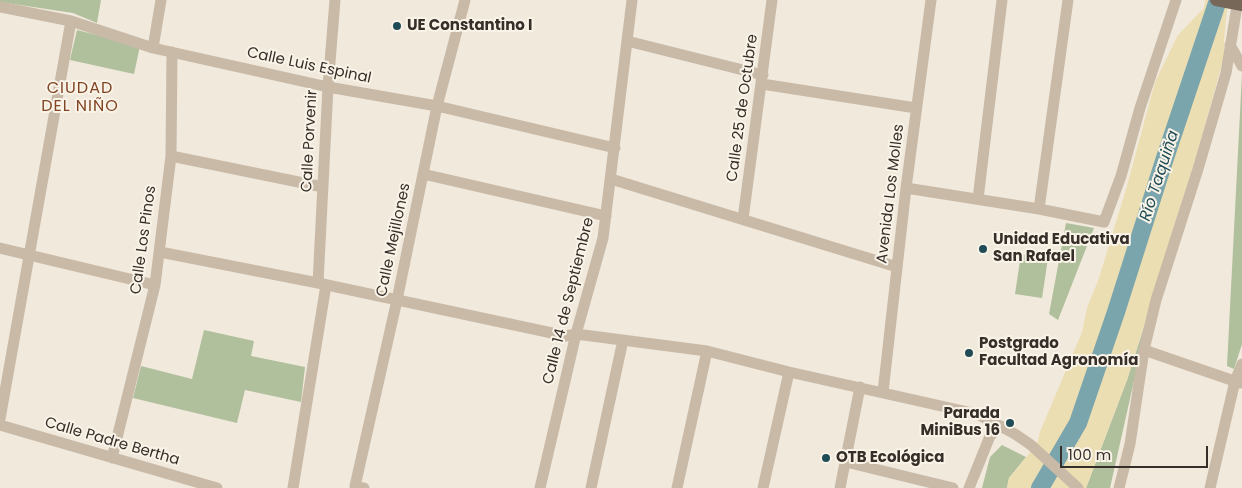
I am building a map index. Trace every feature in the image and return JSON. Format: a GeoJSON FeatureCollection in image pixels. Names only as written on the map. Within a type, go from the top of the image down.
{"type":"FeatureCollection","features":[{"type":"Feature","properties":{"kind":"street"},"geometry":{"type":"LineString","coordinates":[[153,48],[161,0]]}},
{"type":"Feature","properties":{"kind":"street","name":"Calle Porvenir"},"geometry":{"type":"LineString","coordinates":[[292,488],[322,284],[323,187],[335,0]]}},
{"type":"Feature","properties":{"kind":"street","name":"Calle Mejillones"},"geometry":{"type":"LineString","coordinates":[[359,487],[422,174],[465,0]]}},
{"type":"Feature","properties":{"kind":"street","name":"Calle 14 de Septiembre"},"geometry":{"type":"LineString","coordinates":[[540,488],[576,334],[603,238],[632,0]]}},
{"type":"Feature","properties":{"kind":"street","name":"Calle 25 de Octubre"},"geometry":{"type":"LineString","coordinates":[[743,219],[772,0]]}},
{"type":"Feature","properties":{"kind":"street","name":"Avenida Los Molles"},"geometry":{"type":"LineString","coordinates":[[883,392],[906,188],[931,0]]}},
{"type":"Feature","properties":{"kind":"street"},"geometry":{"type":"LineString","coordinates":[[978,199],[1002,0]]}},
{"type":"Feature","properties":{"kind":"street"},"geometry":{"type":"LineString","coordinates":[[1039,209],[1068,0]]}},
{"type":"Feature","properties":{"kind":"street"},"geometry":{"type":"LineString","coordinates":[[906,188],[1039,209],[1104,222],[1121,176],[1140,108],[1176,0]]}},
{"type":"Feature","properties":{"kind":"street"},"geometry":{"type":"LineString","coordinates":[[1120,488],[1130,444],[1144,350],[1156,300],[1198,169],[1226,73],[1230,45],[1232,2]]}},
{"type":"Feature","properties":{"kind":"street","name":"Calle Luis Espinal"},"geometry":{"type":"LineString","coordinates":[[0,7],[71,21],[153,48],[328,87],[438,106],[615,148]]}},
{"type":"Feature","properties":{"kind":"street"},"geometry":{"type":"LineString","coordinates":[[0,419],[71,21]]}},
{"type":"Feature","properties":{"kind":"street"},"geometry":{"type":"LineString","coordinates":[[627,42],[763,79],[916,108]]}},
{"type":"Feature","properties":{"kind":"street"},"geometry":{"type":"LineString","coordinates":[[1230,45],[1242,66]]}},
{"type":"Feature","properties":{"kind":"street","name":"Calle Los Pinos"},"geometry":{"type":"LineString","coordinates":[[112,458],[156,285],[171,156],[172,52]]}},
{"type":"Feature","properties":{"kind":"street"},"geometry":{"type":"LineString","coordinates":[[171,156],[323,187]]}},
{"type":"Feature","properties":{"kind":"street"},"geometry":{"type":"LineString","coordinates":[[422,174],[606,216]]}},
{"type":"Feature","properties":{"kind":"street"},"geometry":{"type":"LineString","coordinates":[[611,179],[897,267]]}},
{"type":"Feature","properties":{"kind":"street"},"geometry":{"type":"LineString","coordinates":[[0,248],[156,285]]}},
{"type":"Feature","properties":{"kind":"street"},"geometry":{"type":"LineString","coordinates":[[160,252],[566,336],[576,334],[707,351],[788,372],[977,414],[1031,445],[1078,488]]}},
{"type":"Feature","properties":{"kind":"street"},"geometry":{"type":"LineString","coordinates":[[591,488],[623,340]]}},
{"type":"Feature","properties":{"kind":"street"},"geometry":{"type":"LineString","coordinates":[[1144,350],[1238,382]]}},
{"type":"Feature","properties":{"kind":"street"},"geometry":{"type":"LineString","coordinates":[[677,488],[707,351]]}},
{"type":"Feature","properties":{"kind":"street"},"geometry":{"type":"LineString","coordinates":[[1210,488],[1242,364]]}},
{"type":"Feature","properties":{"kind":"street"},"geometry":{"type":"LineString","coordinates":[[763,488],[788,372]]}},
{"type":"Feature","properties":{"kind":"street"},"geometry":{"type":"LineString","coordinates":[[840,488],[860,387]]}},
{"type":"Feature","properties":{"kind":"street","name":"Calle Padre Bertha"},"geometry":{"type":"LineString","coordinates":[[0,425],[216,488]]}},
{"type":"Feature","properties":{"kind":"street"},"geometry":{"type":"LineString","coordinates":[[969,488],[990,436],[1000,426]]}},
{"type":"Feature","properties":{"kind":"street"},"geometry":{"type":"LineString","coordinates":[[846,462],[953,488]]}},
{"type":"Feature","properties":{"kind":"green space"},"geometry":{"type":"Polygon","coordinates":[[[0,0],[101,0],[97,23],[73,13],[0,2],[0,0]]]}},
{"type":"Feature","properties":{"kind":"green space"},"geometry":{"type":"Polygon","coordinates":[[[77,30],[140,46],[134,74],[70,60],[77,30]]]}},
{"type":"Feature","properties":{"kind":"green space"},"geometry":{"type":"Polygon","coordinates":[[[1242,74],[1242,344],[1234,369],[1227,366],[1242,74]]]}},
{"type":"Feature","properties":{"kind":"green space"},"geometry":{"type":"Polygon","coordinates":[[[1066,223],[1094,228],[1058,320],[1049,314],[1066,223]]]}},
{"type":"Feature","properties":{"kind":"green space"},"geometry":{"type":"Polygon","coordinates":[[[1021,254],[1048,258],[1042,298],[1015,294],[1021,254]]]}},
{"type":"Feature","properties":{"kind":"green space"},"geometry":{"type":"Polygon","coordinates":[[[1151,305],[1110,488],[1086,488],[1127,380],[1151,305]]]}},
{"type":"Feature","properties":{"kind":"green space"},"geometry":{"type":"Polygon","coordinates":[[[204,330],[254,341],[251,356],[305,367],[301,402],[245,390],[237,423],[133,398],[141,366],[192,379],[204,330]]]}},
{"type":"Feature","properties":{"kind":"green space"},"geometry":{"type":"Polygon","coordinates":[[[1002,445],[1026,457],[1009,478],[1007,488],[982,488],[990,457],[1002,445]]]}},
{"type":"Feature","properties":{"kind":"sand"},"geometry":{"type":"Polygon","coordinates":[[[1205,0],[1228,0],[1224,40],[1225,53],[1198,150],[1127,380],[1086,488],[1007,488],[1009,478],[1037,444],[1040,432],[1082,332],[1087,308],[1099,278],[1127,186],[1155,82],[1178,35],[1204,8],[1205,0]]]}},
{"type":"Feature","properties":{"kind":"waterway","name":"Río Taquiña"},"geometry":{"type":"LineString","coordinates":[[1040,488],[1078,423],[1218,0]]}},
{"type":"Feature","properties":{"kind":"place","name":"UE Constantino I"},"geometry":{"type":"Point","coordinates":[397,26]}},
{"type":"Feature","properties":{"kind":"place","name":"Unidad Educativa San Rafael"},"geometry":{"type":"Point","coordinates":[983,249]}},
{"type":"Feature","properties":{"kind":"place","name":"Postgrado Facultad Agronomía"},"geometry":{"type":"Point","coordinates":[969,353]}},
{"type":"Feature","properties":{"kind":"place","name":"Parada MiniBus 16"},"geometry":{"type":"Point","coordinates":[1010,423]}},
{"type":"Feature","properties":{"kind":"place","name":"OTB Ecológica"},"geometry":{"type":"Point","coordinates":[826,458]}},
{"type":"Feature","properties":{"kind":"district","name":"CIUDAD DEL NIÑO"},"geometry":{"type":"Point","coordinates":[80,98]}}]}
